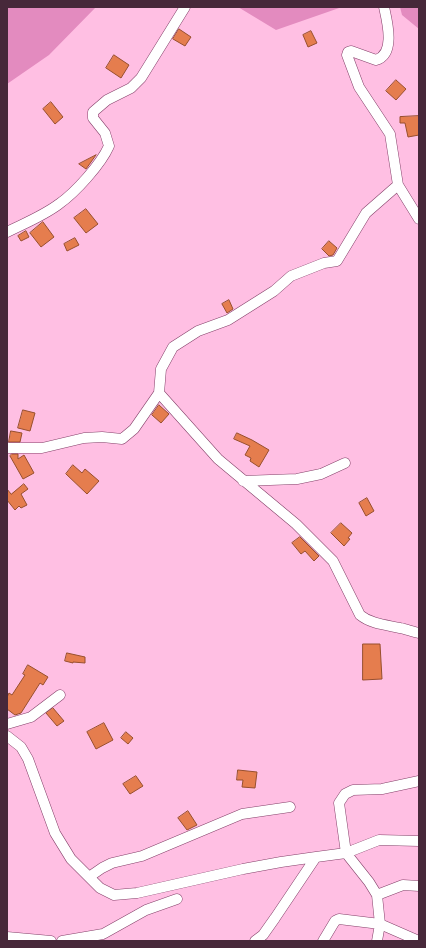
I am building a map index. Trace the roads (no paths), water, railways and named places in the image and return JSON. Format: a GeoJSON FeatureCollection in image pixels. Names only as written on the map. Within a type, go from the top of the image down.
{"type":"FeatureCollection","features":[{"type":"Feature","properties":{"kind":"street"},"geometry":{"type":"LineString","coordinates":[[7,232],[60,204],[105,156],[109,146],[105,133],[93,118],[93,112],[107,100],[131,88],[141,78],[185,7]]}},
{"type":"Feature","properties":{"kind":"street"},"geometry":{"type":"LineString","coordinates":[[384,7],[389,37],[386,51],[380,59],[376,60],[351,51],[348,52],[347,55],[359,88],[390,134],[398,185],[419,219]]}},
{"type":"Feature","properties":{"kind":"street"},"geometry":{"type":"LineString","coordinates":[[7,448],[42,448],[84,438],[102,437],[122,439],[134,429],[158,392],[161,369],[173,347],[198,331],[228,320],[274,291],[291,276],[324,263],[337,261],[366,213],[398,185]]}},
{"type":"Feature","properties":{"kind":"street"},"geometry":{"type":"LineString","coordinates":[[158,392],[218,459],[296,524],[333,561],[360,616],[366,620],[402,628],[419,634]]}},
{"type":"Feature","properties":{"kind":"street"},"geometry":{"type":"LineString","coordinates":[[243,481],[297,479],[321,474],[345,463]]}},
{"type":"Feature","properties":{"kind":"street"},"geometry":{"type":"LineString","coordinates":[[7,724],[31,717],[60,695]]}},
{"type":"Feature","properties":{"kind":"street"},"geometry":{"type":"LineString","coordinates":[[7,736],[21,747],[28,758],[55,834],[71,859],[100,888],[114,895],[130,894],[243,869],[346,852],[379,840],[419,841]]}},
{"type":"Feature","properties":{"kind":"street"},"geometry":{"type":"LineString","coordinates":[[377,941],[380,924],[377,895],[346,852],[339,803],[345,794],[352,790],[382,789],[419,781]]}},
{"type":"Feature","properties":{"kind":"street"},"geometry":{"type":"LineString","coordinates":[[89,877],[112,863],[142,856],[242,814],[290,807]]}},
{"type":"Feature","properties":{"kind":"street"},"geometry":{"type":"LineString","coordinates":[[259,939],[316,858]]}},
{"type":"Feature","properties":{"kind":"street"},"geometry":{"type":"LineString","coordinates":[[377,895],[403,885],[419,886]]}},
{"type":"Feature","properties":{"kind":"street"},"geometry":{"type":"LineString","coordinates":[[62,941],[103,934],[146,910],[177,899]]}},
{"type":"Feature","properties":{"kind":"street"},"geometry":{"type":"LineString","coordinates":[[324,941],[335,921],[339,920],[380,924],[419,941]]}},
{"type":"Feature","properties":{"kind":"street"},"geometry":{"type":"LineString","coordinates":[[7,937],[51,941]]}}]}
